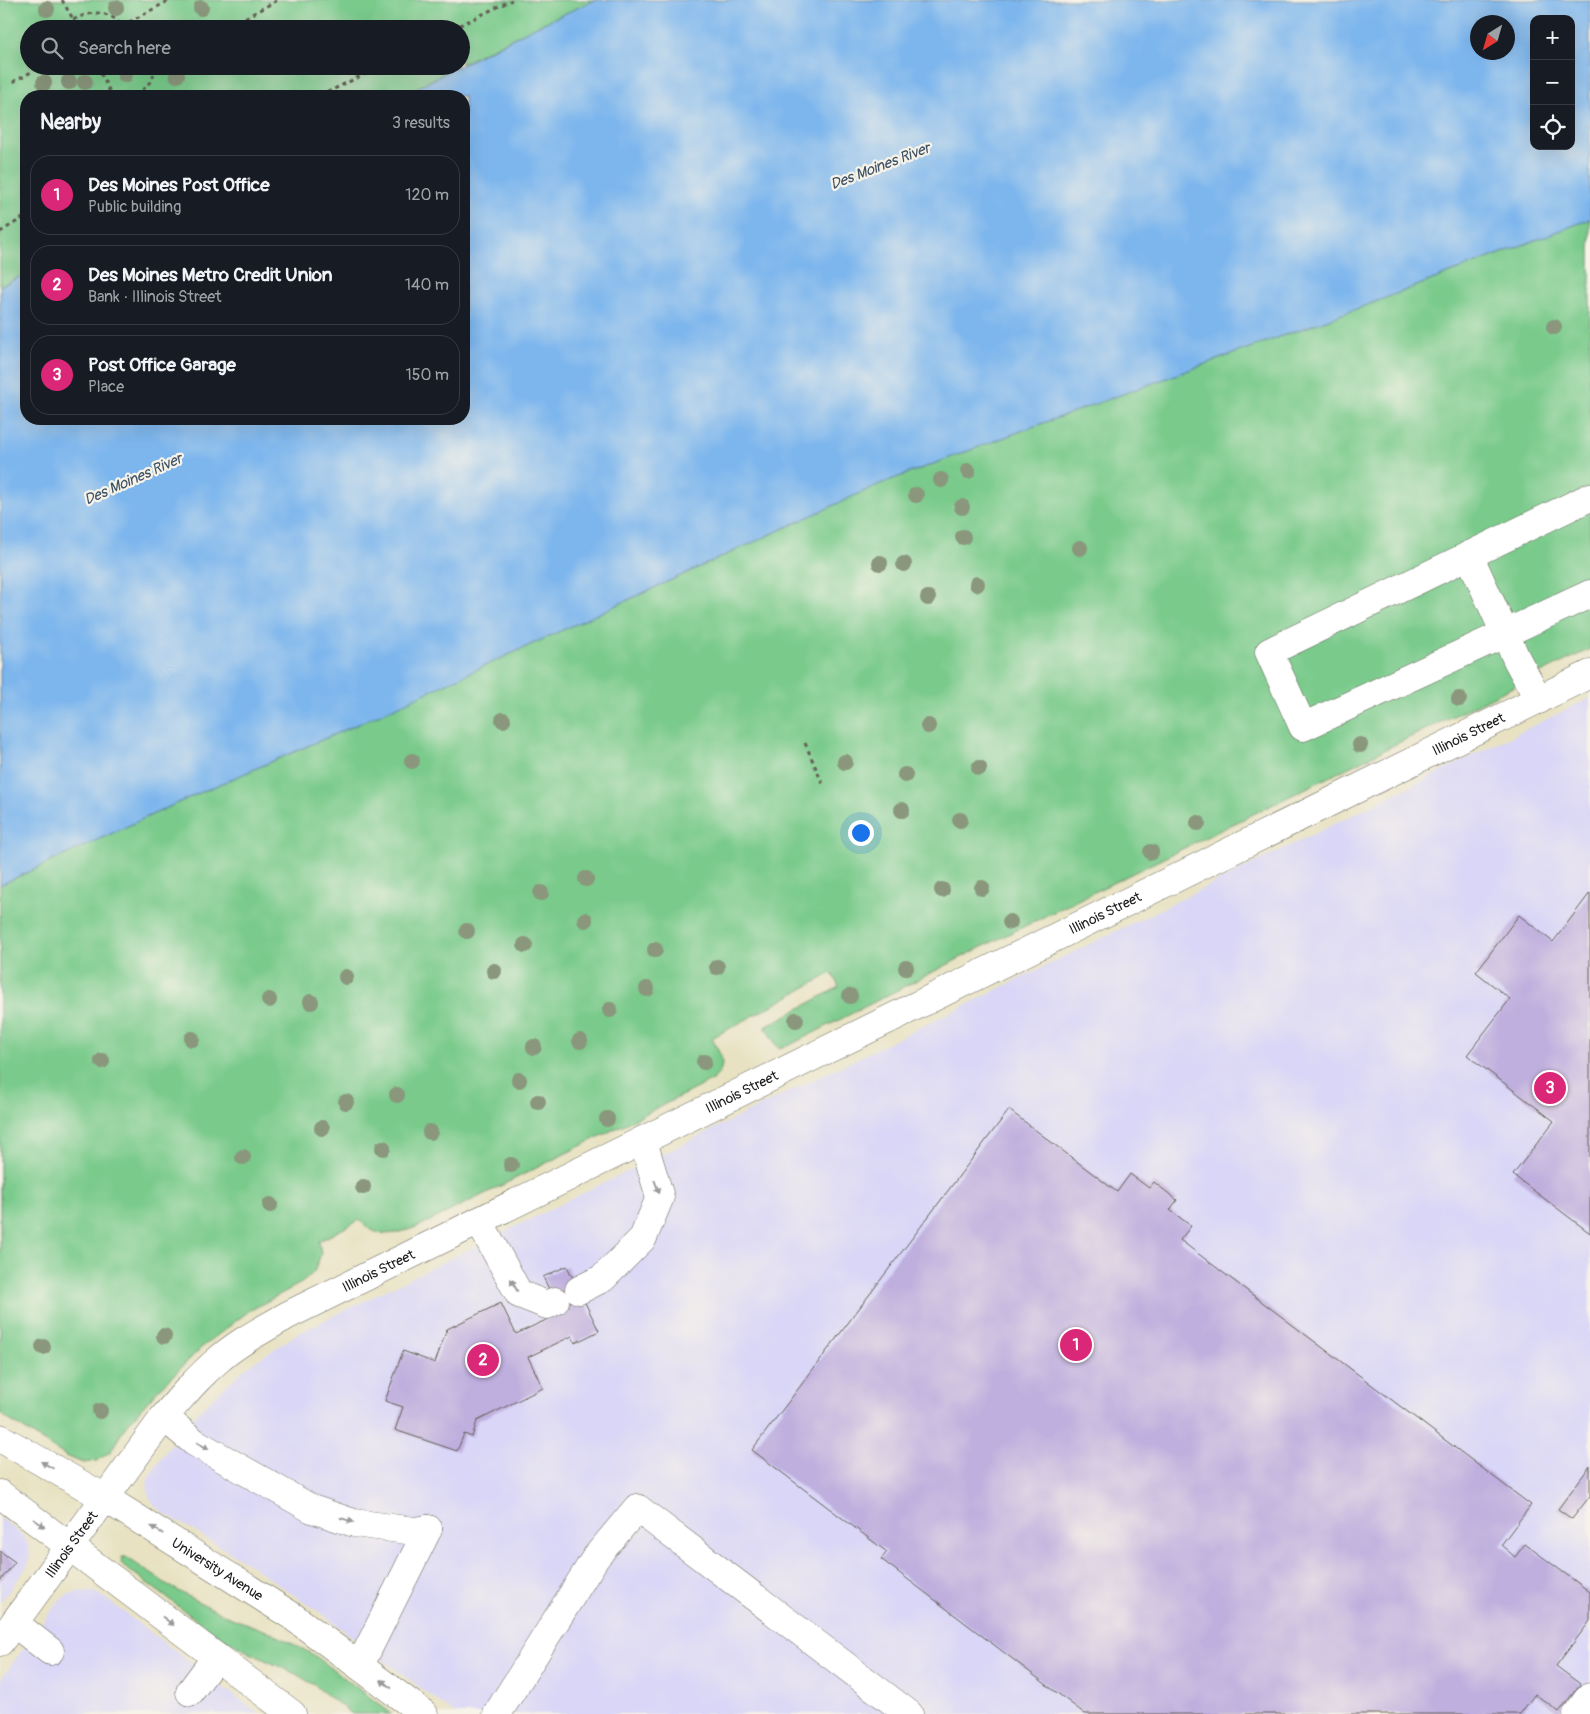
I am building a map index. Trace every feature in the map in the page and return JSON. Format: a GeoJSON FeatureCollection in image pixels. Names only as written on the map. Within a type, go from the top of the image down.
{"type":"FeatureCollection","features":[{"type":"Feature","properties":{"kind":"street"},"geometry":{"type":"LineString","coordinates":[[1590,497],[1269,652],[1303,727],[1590,594]]}},
{"type":"Feature","properties":{"kind":"street"},"geometry":{"type":"LineString","coordinates":[[1469,555],[1517,660],[1539,700]]}},
{"type":"Feature","properties":{"kind":"street","name":"Illinois Street"},"geometry":{"type":"LineString","coordinates":[[7,1633],[164,1417],[187,1389],[218,1360],[246,1340],[288,1315],[1590,674]]}},
{"type":"Feature","properties":{"kind":"street"},"geometry":{"type":"LineString","coordinates":[[579,1290],[603,1278],[644,1238],[660,1197],[643,1140]]}},
{"type":"Feature","properties":{"kind":"street"},"geometry":{"type":"LineString","coordinates":[[479,1221],[519,1294],[547,1305],[555,1301]]}},
{"type":"Feature","properties":{"kind":"street"},"geometry":{"type":"LineString","coordinates":[[164,1417],[194,1442],[312,1509],[354,1523],[414,1530],[428,1529],[360,1665]]}},
{"type":"Feature","properties":{"kind":"street","name":"University Avenue"},"geometry":{"type":"LineString","coordinates":[[0,1438],[105,1498],[292,1616],[424,1714]]}},
{"type":"Feature","properties":{"kind":"street"},"geometry":{"type":"LineString","coordinates":[[0,1494],[292,1714]]}},
{"type":"Feature","properties":{"kind":"street"},"geometry":{"type":"LineString","coordinates":[[497,1714],[596,1557],[637,1508],[909,1714]]}},
{"type":"Feature","properties":{"kind":"street"},"geometry":{"type":"LineString","coordinates":[[7,1633],[50,1651]]}},
{"type":"Feature","properties":{"kind":"street"},"geometry":{"type":"LineString","coordinates":[[190,1692],[216,1657]]}},
{"type":"Feature","properties":{"kind":"street"},"geometry":{"type":"LineString","coordinates":[[1577,1714],[1590,1696]]}},
{"type":"Feature","properties":{"kind":"path"},"geometry":{"type":"LineString","coordinates":[[62,0],[73,20],[95,12],[107,14],[117,20]]}},
{"type":"Feature","properties":{"kind":"path"},"geometry":{"type":"LineString","coordinates":[[134,20],[170,0]]}},
{"type":"Feature","properties":{"kind":"path"},"geometry":{"type":"LineString","coordinates":[[241,20],[278,0]]}},
{"type":"Feature","properties":{"kind":"path"},"geometry":{"type":"LineString","coordinates":[[470,20],[512,0]]}},
{"type":"Feature","properties":{"kind":"path"},"geometry":{"type":"LineString","coordinates":[[12,82],[25,75]]}},
{"type":"Feature","properties":{"kind":"path"},"geometry":{"type":"LineString","coordinates":[[101,75],[109,90]]}},
{"type":"Feature","properties":{"kind":"path"},"geometry":{"type":"LineString","coordinates":[[143,90],[154,75]]}},
{"type":"Feature","properties":{"kind":"path"},"geometry":{"type":"LineString","coordinates":[[332,90],[363,75]]}},
{"type":"Feature","properties":{"kind":"path"},"geometry":{"type":"LineString","coordinates":[[0,232],[20,220]]}},
{"type":"Feature","properties":{"kind":"path"},"geometry":{"type":"LineString","coordinates":[[805,743],[824,787]]}},
{"type":"Feature","properties":{"kind":"shaded area"},"geometry":{"type":"Polygon","coordinates":[[[1590,698],[1590,1714],[455,1714],[322,1614],[244,1561],[164,1513],[155,1506],[149,1497],[147,1482],[150,1475],[177,1435],[198,1412],[244,1369],[297,1334],[1590,698]]]}},
{"type":"Feature","properties":{"kind":"shaded area"},"geometry":{"type":"Polygon","coordinates":[[[0,1517],[24,1537],[30,1553],[29,1562],[24,1571],[0,1603],[0,1517]]]}},
{"type":"Feature","properties":{"kind":"shaded area"},"geometry":{"type":"Polygon","coordinates":[[[87,1591],[98,1593],[259,1714],[0,1714],[0,1680],[57,1603],[65,1596],[75,1592],[87,1591]]]}},
{"type":"Feature","properties":{"kind":"green space"},"geometry":{"type":"Polygon","coordinates":[[[0,0],[595,0],[470,60],[470,20],[20,20],[20,75],[441,75],[412,90],[20,90],[20,277],[0,286],[0,0]]]}},
{"type":"Feature","properties":{"kind":"green space"},"geometry":{"type":"Polygon","coordinates":[[[1590,219],[1590,649],[980,948],[790,1045],[778,1048],[765,1027],[839,987],[832,973],[712,1038],[722,1060],[722,1065],[717,1076],[711,1081],[422,1225],[389,1234],[374,1231],[360,1220],[319,1241],[321,1254],[314,1272],[303,1282],[249,1311],[202,1347],[157,1391],[125,1427],[111,1451],[97,1461],[83,1463],[66,1456],[0,1414],[0,885],[197,794],[356,725],[880,484],[1362,307],[1590,219]]]}},
{"type":"Feature","properties":{"kind":"green space"},"geometry":{"type":"Polygon","coordinates":[[[122,1557],[126,1557],[191,1598],[229,1617],[272,1633],[314,1655],[392,1714],[352,1714],[314,1685],[296,1674],[250,1653],[210,1630],[123,1565],[121,1563],[122,1557]]]}},
{"type":"Feature","properties":{"kind":"water","name":"Des Moines River"},"geometry":{"type":"Polygon","coordinates":[[[595,0],[1590,0],[1590,219],[1362,307],[880,484],[356,725],[197,794],[0,885],[0,286],[20,277],[20,425],[470,425],[470,90],[413,90],[442,75],[470,75],[470,60],[535,27],[595,0]]]}},
{"type":"Feature","properties":{"kind":"building"},"geometry":{"type":"Polygon","coordinates":[[[1590,893],[1590,1233],[1513,1175],[1554,1121],[1467,1055],[1510,999],[1476,972],[1519,915],[1553,942],[1590,893]]]}},
{"type":"Feature","properties":{"kind":"building"},"geometry":{"type":"Polygon","coordinates":[[[1009,1110],[1117,1192],[1130,1174],[1149,1188],[1154,1182],[1177,1200],[1170,1210],[1191,1226],[1180,1240],[1531,1505],[1501,1545],[1515,1557],[1525,1544],[1590,1592],[1590,1621],[1556,1666],[1580,1684],[1559,1712],[1535,1694],[1520,1714],[1085,1714],[881,1559],[887,1552],[752,1450],[1009,1110]]]}},
{"type":"Feature","properties":{"kind":"building"},"geometry":{"type":"Polygon","coordinates":[[[567,1266],[599,1331],[575,1343],[572,1336],[528,1357],[543,1388],[477,1421],[472,1437],[464,1434],[457,1451],[395,1430],[403,1407],[385,1401],[403,1351],[435,1363],[447,1329],[501,1303],[516,1334],[561,1313],[543,1277],[567,1266]]]}},
{"type":"Feature","properties":{"kind":"building"},"geometry":{"type":"Polygon","coordinates":[[[1590,1466],[1590,1496],[1572,1519],[1558,1509],[1590,1466]]]}},
{"type":"Feature","properties":{"kind":"building"},"geometry":{"type":"Polygon","coordinates":[[[0,1551],[15,1562],[0,1581],[0,1551]]]}},
{"type":"Feature","properties":{"kind":"place","name":"Post Office Garage"},"geometry":{"type":"Point","coordinates":[1550,1088]}},
{"type":"Feature","properties":{"kind":"place","name":"Des Moines Post Office"},"geometry":{"type":"Point","coordinates":[1076,1345]}},
{"type":"Feature","properties":{"kind":"place","name":"Des Moines Metro Credit Union"},"geometry":{"type":"Point","coordinates":[483,1360]}}]}
